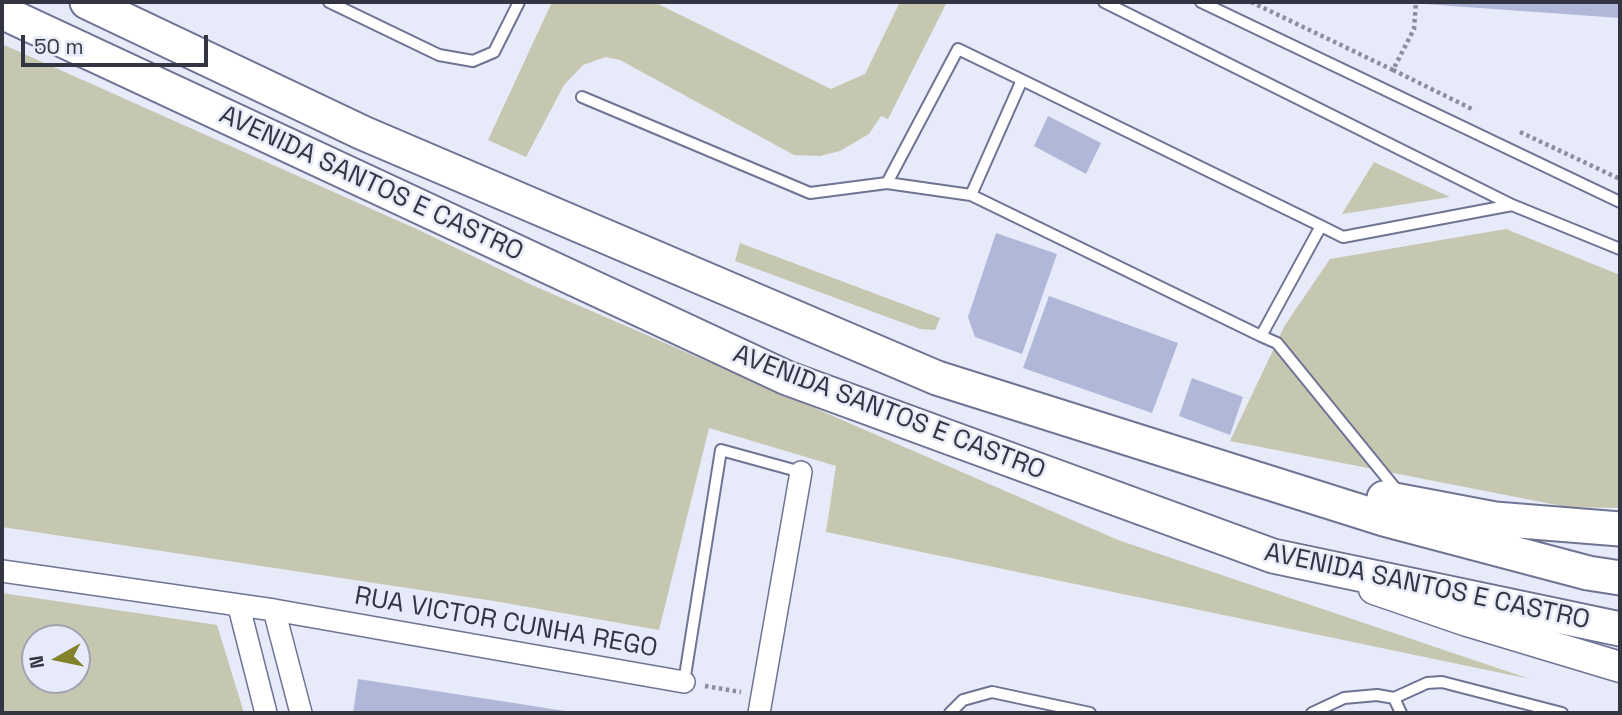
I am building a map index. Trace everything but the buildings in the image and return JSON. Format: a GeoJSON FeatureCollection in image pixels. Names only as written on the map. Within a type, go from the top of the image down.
{"type":"FeatureCollection","features":[{"type":"Feature","properties":{"kind":"main road","name":"AVENIDA SANTOS E CASTRO"},"geometry":{"type":"LineString","coordinates":[[86,2],[363,133],[937,378],[1384,519],[1588,573],[1620,578]]}},
{"type":"Feature","properties":{"kind":"main road","name":"AVENIDA SANTOS E CASTRO"},"geometry":{"type":"LineString","coordinates":[[2,12],[787,378],[1284,558],[1620,629]]}},
{"type":"Feature","properties":{"kind":"main road"},"geometry":{"type":"LineString","coordinates":[[1188,457],[1495,519],[1620,529]]}},
{"type":"Feature","properties":{"kind":"street"},"geometry":{"type":"LineString","coordinates":[[761,705],[801,472]]}},
{"type":"Feature","properties":{"kind":"street"},"geometry":{"type":"LineString","coordinates":[[1284,558],[1466,621],[1620,667]]}},
{"type":"Feature","properties":{"kind":"street","name":"RUA VICTOR CUNHA REGO"},"geometry":{"type":"LineString","coordinates":[[2,571],[274,610],[684,682]]}},
{"type":"Feature","properties":{"kind":"street"},"geometry":{"type":"LineString","coordinates":[[239,607],[266,713]]}},
{"type":"Feature","properties":{"kind":"street"},"geometry":{"type":"LineString","coordinates":[[274,610],[301,713]]}},
{"type":"Feature","properties":{"kind":"lane"},"geometry":{"type":"LineString","coordinates":[[329,2],[439,55],[473,61],[494,52],[519,2]]}},
{"type":"Feature","properties":{"kind":"lane"},"geometry":{"type":"LineString","coordinates":[[1104,2],[1512,205],[1620,249]]}},
{"type":"Feature","properties":{"kind":"lane"},"geometry":{"type":"LineString","coordinates":[[1201,2],[1620,202]]}},
{"type":"Feature","properties":{"kind":"lane"},"geometry":{"type":"LineString","coordinates":[[887,183],[958,49],[1343,237],[1512,205]]}},
{"type":"Feature","properties":{"kind":"lane"},"geometry":{"type":"LineString","coordinates":[[971,195],[1022,80]]}},
{"type":"Feature","properties":{"kind":"lane"},"geometry":{"type":"LineString","coordinates":[[582,97],[810,194],[887,183],[971,195],[1277,343],[1408,503]]}},
{"type":"Feature","properties":{"kind":"lane"},"geometry":{"type":"LineString","coordinates":[[1261,336],[1321,226]]}},
{"type":"Feature","properties":{"kind":"lane","name":"RUA VICTOR CUNHA REGO"},"geometry":{"type":"LineString","coordinates":[[684,682],[721,450],[801,472]]}},
{"type":"Feature","properties":{"kind":"lane"},"geometry":{"type":"LineString","coordinates":[[1312,713],[1344,698],[1377,695],[1394,698],[1418,686],[1442,682],[1544,706],[1562,713]]}},
{"type":"Feature","properties":{"kind":"lane"},"geometry":{"type":"LineString","coordinates":[[950,713],[963,700],[992,692],[1090,713]]}},
{"type":"Feature","properties":{"kind":"lane"},"geometry":{"type":"LineString","coordinates":[[1394,698],[1401,713]]}},
{"type":"Feature","properties":{"kind":"path"},"geometry":{"type":"LineString","coordinates":[[1251,2],[1479,112]]}},
{"type":"Feature","properties":{"kind":"path"},"geometry":{"type":"LineString","coordinates":[[1393,71],[1414,29],[1416,2]]}},
{"type":"Feature","properties":{"kind":"path"},"geometry":{"type":"LineString","coordinates":[[1514,129],[1620,179]]}},
{"type":"Feature","properties":{"kind":"path"},"geometry":{"type":"LineString","coordinates":[[684,682],[761,705]]}},
{"type":"Feature","properties":{"kind":"green space"},"geometry":{"type":"Polygon","coordinates":[[[552,2],[654,2],[831,89],[865,74],[900,2],[947,2],[888,119],[881,116],[869,134],[840,151],[820,156],[794,155],[620,60],[606,57],[583,65],[564,85],[526,157],[488,140],[552,2]]]}},
{"type":"Feature","properties":{"kind":"green space"},"geometry":{"type":"Polygon","coordinates":[[[2,44],[421,231],[534,286],[1118,540],[1530,679],[826,532],[836,466],[709,428],[659,630],[494,601],[2,527],[2,44]]]}},
{"type":"Feature","properties":{"kind":"green space"},"geometry":{"type":"Polygon","coordinates":[[[1374,162],[1450,197],[1342,214],[1374,162]]]}},
{"type":"Feature","properties":{"kind":"green space"},"geometry":{"type":"Polygon","coordinates":[[[1506,229],[1620,275],[1620,508],[1567,507],[1230,441],[1285,325],[1330,259],[1506,229]]]}},
{"type":"Feature","properties":{"kind":"green space"},"geometry":{"type":"Polygon","coordinates":[[[740,243],[940,318],[935,330],[920,329],[735,261],[740,243]]]}},
{"type":"Feature","properties":{"kind":"green space"},"geometry":{"type":"Polygon","coordinates":[[[2,593],[217,625],[244,713],[2,713],[2,593]]]}}]}
